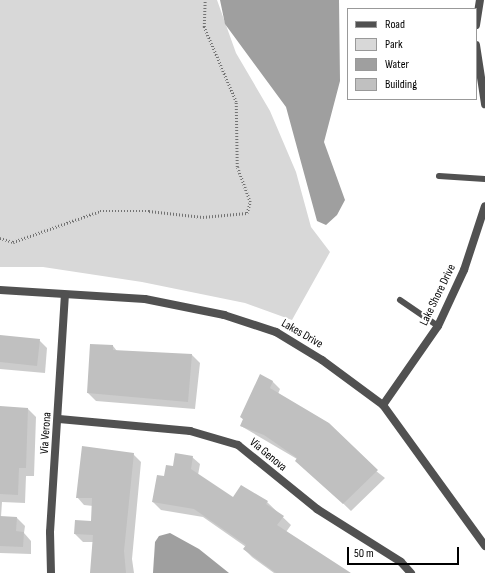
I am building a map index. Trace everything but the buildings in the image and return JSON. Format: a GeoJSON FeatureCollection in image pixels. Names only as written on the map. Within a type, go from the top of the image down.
{"type":"FeatureCollection","features":[{"type":"Feature","properties":{"kind":"street"},"geometry":{"type":"LineString","coordinates":[[477,19],[480,0]]}},
{"type":"Feature","properties":{"kind":"street"},"geometry":{"type":"LineString","coordinates":[[477,52],[485,104]]}},
{"type":"Feature","properties":{"kind":"street","name":"Lake Shore Drive"},"geometry":{"type":"LineString","coordinates":[[383,405],[438,326],[464,270],[485,206]]}},
{"type":"Feature","properties":{"kind":"street","name":"Lakes Drive"},"geometry":{"type":"LineString","coordinates":[[0,290],[145,299],[224,315],[276,332],[322,360],[383,405],[485,546]]}},
{"type":"Feature","properties":{"kind":"street","name":"Via Verona"},"geometry":{"type":"LineString","coordinates":[[51,573],[50,532],[59,419],[65,295]]}},
{"type":"Feature","properties":{"kind":"street","name":"Via Genova"},"geometry":{"type":"LineString","coordinates":[[59,419],[190,431],[238,445],[317,510],[400,562],[411,573]]}},
{"type":"Feature","properties":{"kind":"lane"},"geometry":{"type":"LineString","coordinates":[[439,176],[485,179]]}},
{"type":"Feature","properties":{"kind":"lane"},"geometry":{"type":"LineString","coordinates":[[400,300],[438,326]]}},
{"type":"Feature","properties":{"kind":"path"},"geometry":{"type":"LineString","coordinates":[[0,238],[13,242],[100,211],[149,211],[203,217],[247,214],[250,202],[237,167],[236,102],[204,27],[205,0]]}},
{"type":"Feature","properties":{"kind":"green space"},"geometry":{"type":"Polygon","coordinates":[[[0,0],[217,0],[236,53],[270,111],[296,172],[311,227],[330,252],[292,320],[245,303],[142,282],[43,267],[0,267],[0,0]]]}},
{"type":"Feature","properties":{"kind":"water"},"geometry":{"type":"Polygon","coordinates":[[[220,0],[339,0],[340,81],[324,142],[345,200],[337,215],[326,225],[317,221],[286,107],[225,24],[220,0]]]}},
{"type":"Feature","properties":{"kind":"water"},"geometry":{"type":"Polygon","coordinates":[[[170,533],[199,549],[229,573],[153,573],[155,542],[159,536],[170,533]]]}}]}
